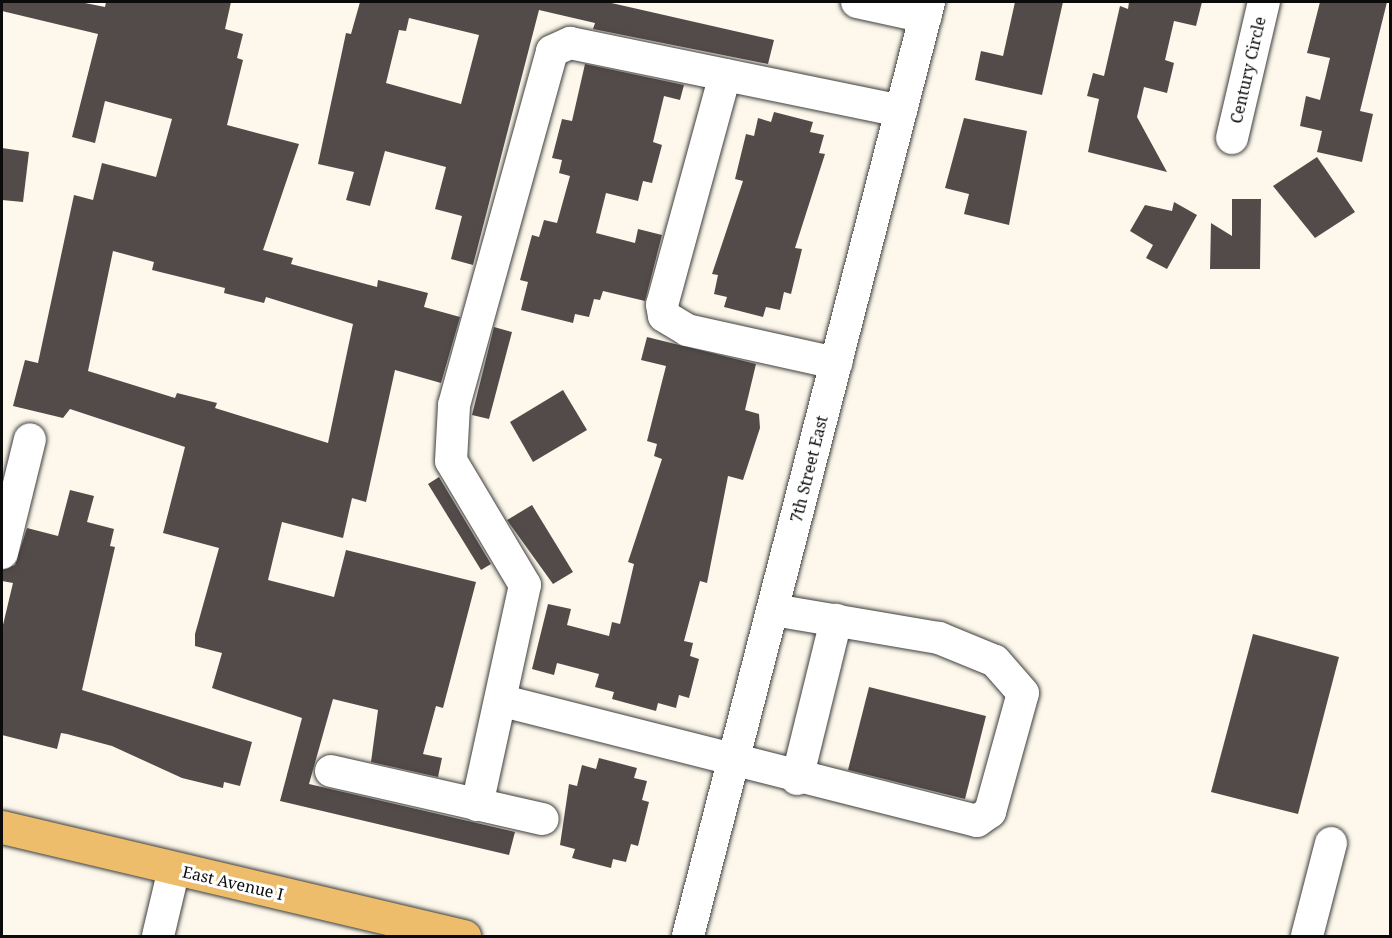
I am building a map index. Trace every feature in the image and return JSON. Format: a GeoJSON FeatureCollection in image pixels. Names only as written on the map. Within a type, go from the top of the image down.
{"type":"FeatureCollection","features":[{"type":"Feature","properties":{"kind":"main road","name":"East Avenue I"},"geometry":{"type":"LineString","coordinates":[[2,827],[464,936]]}},
{"type":"Feature","properties":{"kind":"street"},"geometry":{"type":"LineString","coordinates":[[857,2],[928,9]]}},
{"type":"Feature","properties":{"kind":"street","name":"Century Circle"},"geometry":{"type":"LineString","coordinates":[[1232,138],[1264,2]]}},
{"type":"Feature","properties":{"kind":"street","name":"7th Street East"},"geometry":{"type":"LineString","coordinates":[[688,936],[928,9]]}},
{"type":"Feature","properties":{"kind":"street"},"geometry":{"type":"LineString","coordinates":[[477,805],[503,700],[525,585],[451,461],[451,435],[454,405],[552,51],[570,43],[902,111]]}},
{"type":"Feature","properties":{"kind":"street"},"geometry":{"type":"LineString","coordinates":[[725,75],[662,305],[664,316],[687,330],[836,363]]}},
{"type":"Feature","properties":{"kind":"street"},"geometry":{"type":"LineString","coordinates":[[2,554],[30,439]]}},
{"type":"Feature","properties":{"kind":"street"},"geometry":{"type":"LineString","coordinates":[[503,700],[734,758],[797,779],[842,790],[977,821],[990,812],[1023,693],[995,661],[939,638],[772,610]]}},
{"type":"Feature","properties":{"kind":"street"},"geometry":{"type":"LineString","coordinates":[[797,779],[836,621]]}},
{"type":"Feature","properties":{"kind":"street"},"geometry":{"type":"LineString","coordinates":[[331,771],[543,819]]}},
{"type":"Feature","properties":{"kind":"street"},"geometry":{"type":"LineString","coordinates":[[1307,936],[1331,843]]}},
{"type":"Feature","properties":{"kind":"street"},"geometry":{"type":"LineString","coordinates":[[158,936],[174,869]]}},
{"type":"Feature","properties":{"kind":"building"},"geometry":{"type":"Polygon","coordinates":[[[2,2],[80,2],[105,7],[106,2],[231,2],[225,29],[243,34],[237,58],[243,60],[227,125],[299,144],[263,250],[293,258],[291,264],[377,287],[378,280],[428,293],[424,307],[460,317],[441,383],[395,370],[366,502],[352,498],[343,538],[282,522],[268,580],[334,597],[346,550],[476,582],[443,708],[436,706],[423,754],[442,758],[438,777],[371,762],[378,710],[333,699],[309,784],[515,832],[509,855],[280,801],[302,718],[212,688],[222,653],[195,646],[195,634],[219,548],[163,533],[185,447],[70,409],[63,418],[13,406],[25,360],[38,363],[74,195],[93,200],[102,163],[156,177],[172,119],[105,101],[95,143],[72,137],[98,34],[2,11],[2,2]],[[113,251],[88,371],[175,398],[177,393],[217,403],[215,408],[328,443],[353,324],[266,297],[264,303],[224,293],[225,288],[152,270],[154,262],[113,251]]]}},
{"type":"Feature","properties":{"kind":"building"},"geometry":{"type":"Polygon","coordinates":[[[360,2],[607,2],[774,40],[768,64],[593,29],[595,23],[539,10],[473,265],[451,259],[462,216],[435,209],[446,167],[385,151],[370,206],[346,200],[354,172],[318,164],[346,33],[351,34],[360,2]],[[409,18],[406,31],[399,30],[386,83],[461,104],[479,35],[409,18]]]}},
{"type":"Feature","properties":{"kind":"building"},"geometry":{"type":"Polygon","coordinates":[[[1015,2],[1063,2],[1042,95],[975,80],[981,51],[1003,56],[1015,2]]]}},
{"type":"Feature","properties":{"kind":"building"},"geometry":{"type":"Polygon","coordinates":[[[1129,2],[1202,2],[1196,26],[1174,21],[1165,60],[1174,63],[1167,93],[1144,87],[1137,117],[1167,172],[1088,152],[1099,99],[1087,96],[1093,73],[1104,76],[1120,6],[1128,9],[1129,2]]]}},
{"type":"Feature","properties":{"kind":"building"},"geometry":{"type":"Polygon","coordinates":[[[1320,2],[1387,2],[1360,111],[1373,114],[1362,162],[1317,152],[1322,131],[1300,126],[1306,96],[1320,100],[1330,58],[1307,53],[1320,2]]]}},
{"type":"Feature","properties":{"kind":"building"},"geometry":{"type":"Polygon","coordinates":[[[585,64],[684,85],[680,100],[664,96],[653,142],[662,145],[652,183],[643,181],[638,201],[606,193],[596,233],[635,243],[638,229],[662,235],[645,301],[603,291],[600,300],[594,299],[589,317],[575,314],[573,323],[521,310],[528,282],[520,280],[532,235],[539,237],[544,220],[557,223],[570,176],[559,173],[562,160],[552,158],[562,119],[572,121],[585,64]]]}},
{"type":"Feature","properties":{"kind":"building"},"geometry":{"type":"Polygon","coordinates":[[[774,112],[813,122],[810,132],[824,135],[819,153],[825,154],[795,248],[802,249],[791,294],[784,292],[780,310],[766,307],[763,317],[724,307],[727,297],[714,294],[718,275],[712,274],[743,181],[735,179],[746,134],[754,136],[758,118],[771,122],[774,112]]]}},
{"type":"Feature","properties":{"kind":"building"},"geometry":{"type":"Polygon","coordinates":[[[964,118],[1027,131],[1009,225],[964,214],[969,194],[945,188],[964,118]]]}},
{"type":"Feature","properties":{"kind":"building"},"geometry":{"type":"Polygon","coordinates":[[[2,148],[29,152],[23,202],[2,200],[2,148]]]}},
{"type":"Feature","properties":{"kind":"building"},"geometry":{"type":"Polygon","coordinates":[[[1317,157],[1355,212],[1315,238],[1273,186],[1317,157]]]}},
{"type":"Feature","properties":{"kind":"building"},"geometry":{"type":"Polygon","coordinates":[[[1232,199],[1261,199],[1260,269],[1210,269],[1211,223],[1232,236],[1232,199]]]}},
{"type":"Feature","properties":{"kind":"building"},"geometry":{"type":"Polygon","coordinates":[[[1174,202],[1197,215],[1167,269],[1146,258],[1153,245],[1130,231],[1145,205],[1172,211],[1174,202]]]}},
{"type":"Feature","properties":{"kind":"building"},"geometry":{"type":"Polygon","coordinates":[[[494,327],[512,332],[489,419],[472,415],[494,327]]]}},
{"type":"Feature","properties":{"kind":"building"},"geometry":{"type":"Polygon","coordinates":[[[647,337],[756,364],[745,410],[759,414],[760,428],[743,480],[728,476],[707,583],[700,581],[684,641],[693,643],[690,656],[699,659],[689,698],[679,695],[676,708],[658,703],[656,711],[612,699],[614,692],[595,687],[599,674],[557,663],[554,675],[532,669],[548,604],[571,609],[567,625],[609,636],[612,622],[620,624],[634,564],[628,562],[662,459],[654,456],[657,444],[647,441],[666,366],[641,360],[647,337]]]}},
{"type":"Feature","properties":{"kind":"building"},"geometry":{"type":"Polygon","coordinates":[[[563,390],[587,430],[533,462],[510,422],[563,390]]]}},
{"type":"Feature","properties":{"kind":"building"},"geometry":{"type":"Polygon","coordinates":[[[439,477],[491,564],[481,570],[428,484],[439,477]]]}},
{"type":"Feature","properties":{"kind":"building"},"geometry":{"type":"Polygon","coordinates":[[[70,490],[94,496],[87,522],[114,529],[110,546],[115,547],[82,690],[252,742],[240,786],[224,782],[223,788],[182,778],[112,746],[67,734],[61,733],[57,749],[2,735],[2,629],[13,583],[2,581],[2,570],[15,565],[27,528],[58,536],[70,490]]]}},
{"type":"Feature","properties":{"kind":"building"},"geometry":{"type":"Polygon","coordinates":[[[532,505],[573,572],[553,584],[507,520],[532,505]]]}},
{"type":"Feature","properties":{"kind":"building"},"geometry":{"type":"Polygon","coordinates":[[[1253,634],[1339,657],[1298,814],[1211,792],[1253,634]]]}},
{"type":"Feature","properties":{"kind":"building"},"geometry":{"type":"Polygon","coordinates":[[[869,687],[986,716],[965,799],[848,770],[869,687]]]}},
{"type":"Feature","properties":{"kind":"building"},"geometry":{"type":"Polygon","coordinates":[[[599,758],[637,768],[634,778],[647,781],[642,800],[649,802],[638,846],[631,844],[626,862],[613,859],[611,868],[572,858],[575,849],[560,845],[569,784],[577,786],[582,765],[596,769],[599,758]]]}}]}
